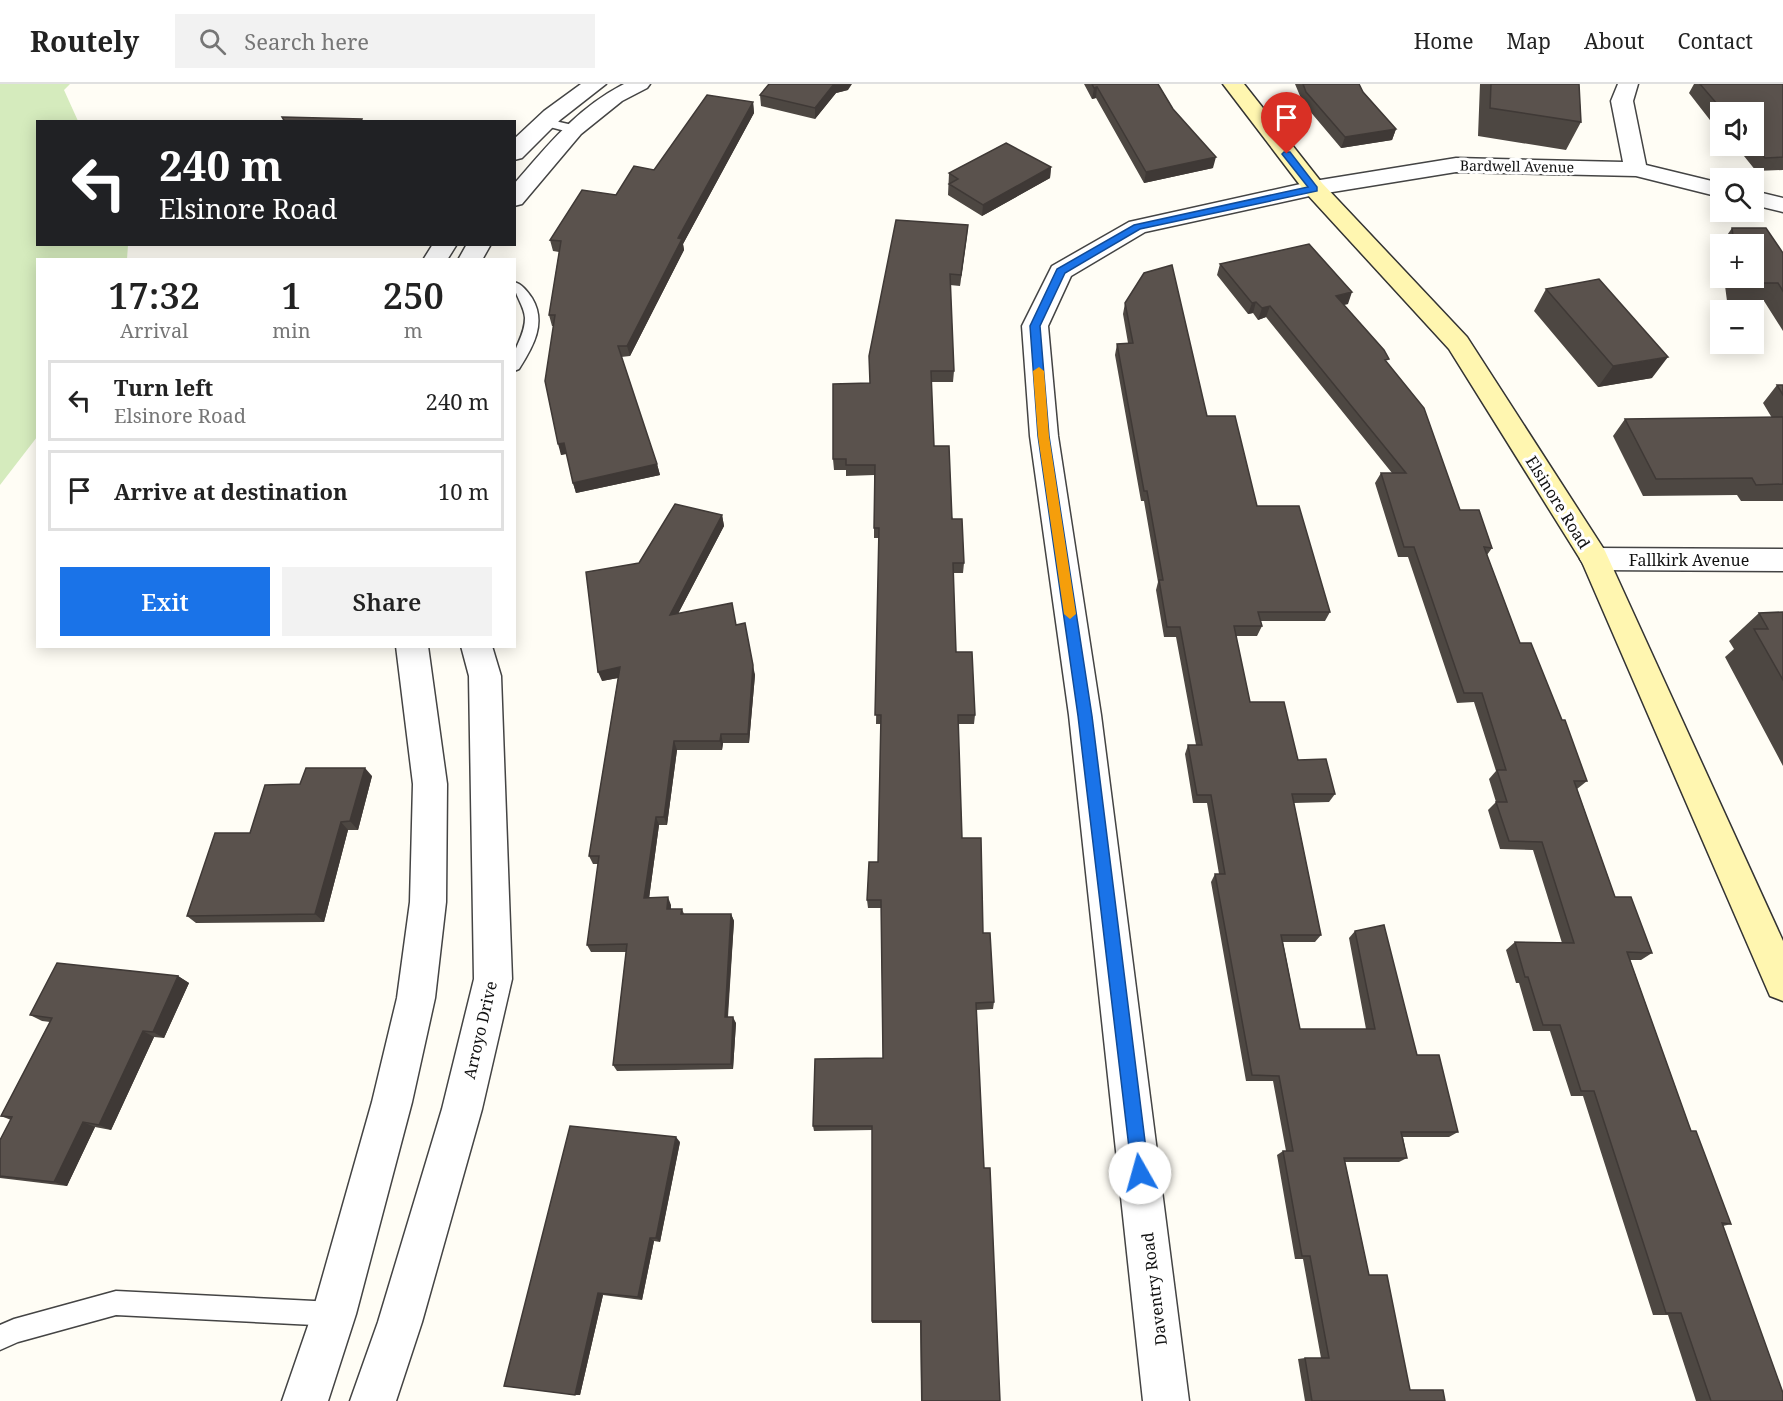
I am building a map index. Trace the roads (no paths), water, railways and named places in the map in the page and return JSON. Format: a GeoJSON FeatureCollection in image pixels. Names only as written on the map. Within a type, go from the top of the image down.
{"type":"FeatureCollection","features":[{"type":"Feature","properties":{"kind":"street"},"geometry":{"type":"LineString","coordinates":[[516,151],[580,93],[596,84]]}},
{"type":"Feature","properties":{"kind":"street"},"geometry":{"type":"LineString","coordinates":[[516,197],[573,129],[615,97],[640,84]]}},
{"type":"Feature","properties":{"kind":"street","name":"Elsinore Road"},"geometry":{"type":"LineString","coordinates":[[1233,84],[1314,189],[1458,343],[1595,559],[1783,983]]}},
{"type":"Feature","properties":{"kind":"street"},"geometry":{"type":"LineString","coordinates":[[1628,84],[1622,101],[1636,169]]}},
{"type":"Feature","properties":{"kind":"street","name":"Bardwell Avenue"},"geometry":{"type":"LineString","coordinates":[[1314,189],[1456,165],[1636,169],[1710,188]]}},
{"type":"Feature","properties":{"kind":"street","name":"Daventry Road"},"geometry":{"type":"LineString","coordinates":[[1166,1401],[1085,716],[1044,436],[1035,326],[1061,272],[1137,227],[1314,189]]}},
{"type":"Feature","properties":{"kind":"street"},"geometry":{"type":"LineString","coordinates":[[1764,200],[1783,205]]}},
{"type":"Feature","properties":{"kind":"street","name":"Fallkirk Avenue"},"geometry":{"type":"LineString","coordinates":[[1595,559],[1783,560]]}},
{"type":"Feature","properties":{"kind":"street"},"geometry":{"type":"LineString","coordinates":[[305,1401],[334,1314],[392,1102],[416,998],[428,902],[430,784],[412,648]]}},
{"type":"Feature","properties":{"kind":"street","name":"Arroyo Drive"},"geometry":{"type":"LineString","coordinates":[[373,1401],[400,1322],[462,1109],[493,979],[485,676],[477,648]]}},
{"type":"Feature","properties":{"kind":"lane"},"geometry":{"type":"LineString","coordinates":[[546,123],[573,129]]}},
{"type":"Feature","properties":{"kind":"lane"},"geometry":{"type":"LineString","coordinates":[[516,288],[527,297],[532,314],[530,339],[516,363]]}},
{"type":"Feature","properties":{"kind":"lane"},"geometry":{"type":"LineString","coordinates":[[0,1338],[14,1331],[116,1303],[334,1314]]}}]}
